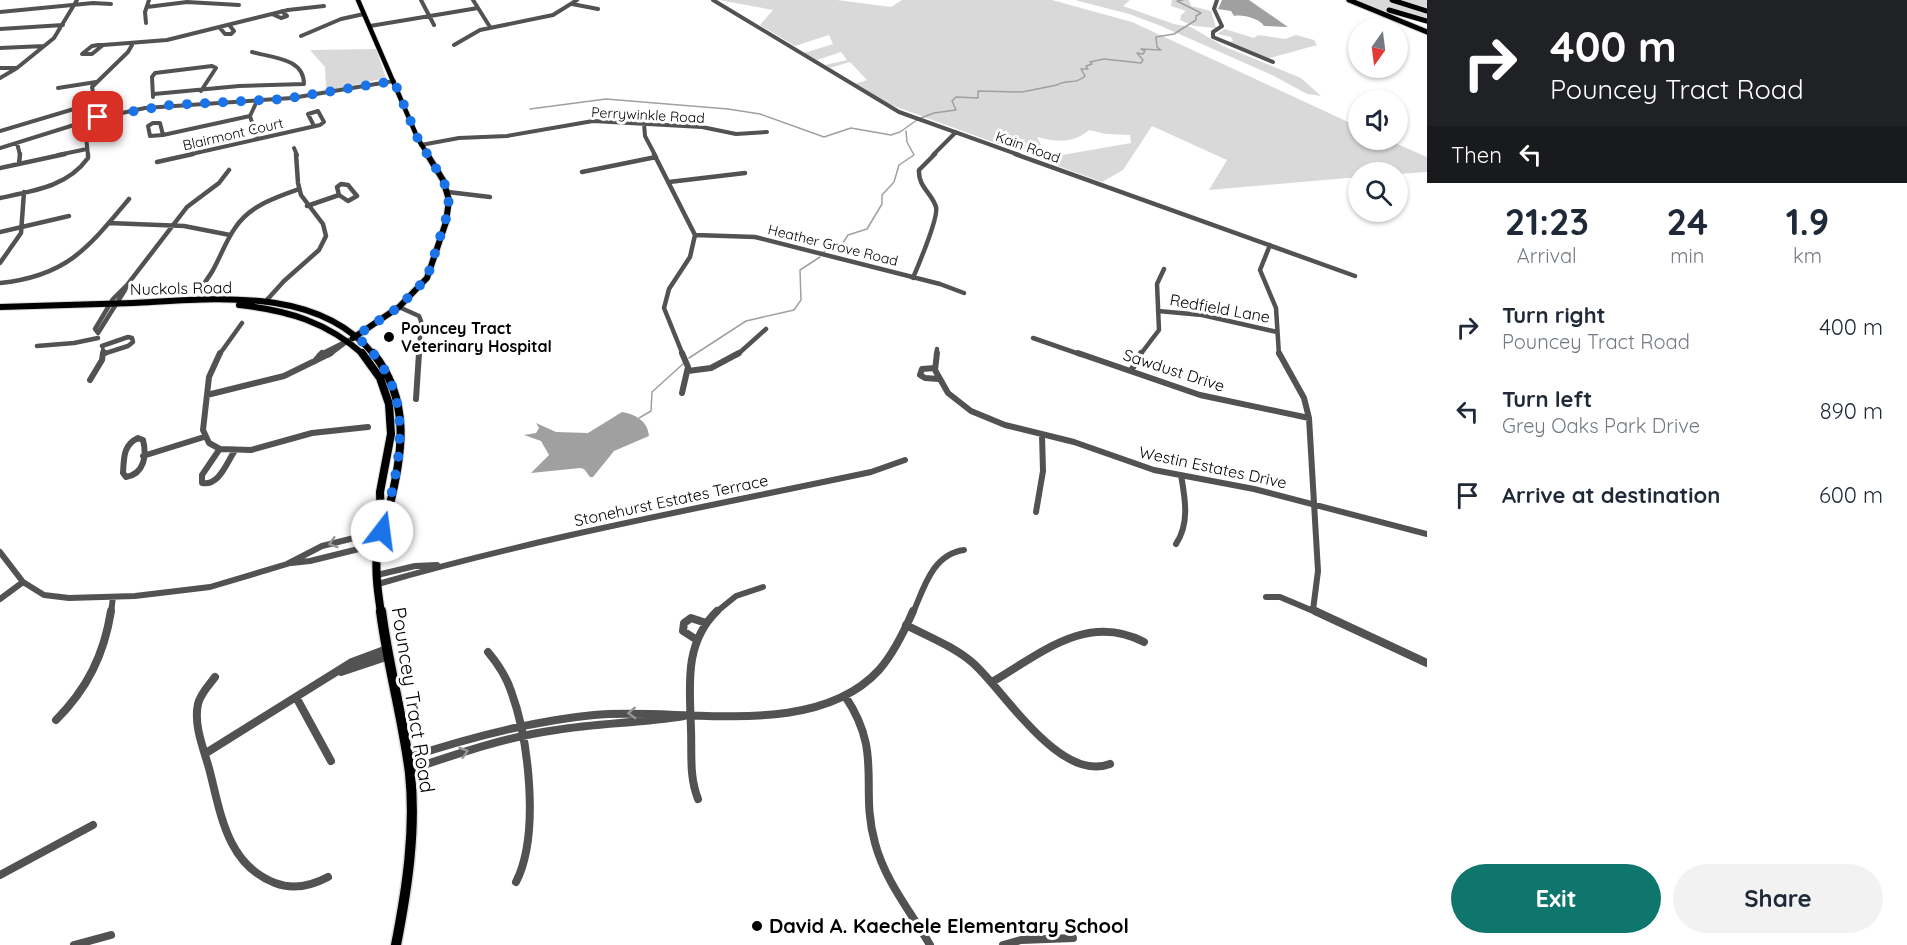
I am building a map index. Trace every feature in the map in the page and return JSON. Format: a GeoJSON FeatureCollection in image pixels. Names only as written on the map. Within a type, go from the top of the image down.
{"type":"FeatureCollection","features":[{"type":"Feature","properties":{"kind":"highway"},"geometry":{"type":"LineString","coordinates":[[1349,0],[1427,32]]}},
{"type":"Feature","properties":{"kind":"highway"},"geometry":{"type":"LineString","coordinates":[[1357,0],[1427,21]]}},
{"type":"Feature","properties":{"kind":"highway"},"geometry":{"type":"LineString","coordinates":[[1392,0],[1427,10]]}},
{"type":"Feature","properties":{"kind":"main road"},"geometry":{"type":"LineString","coordinates":[[352,338],[399,307],[416,291],[430,273],[448,216],[448,192],[443,180],[421,145],[358,0]]}},
{"type":"Feature","properties":{"kind":"main road","name":"Nuckols Road"},"geometry":{"type":"LineString","coordinates":[[0,312],[229,300],[265,302],[310,312],[331,321],[352,338]]}},
{"type":"Feature","properties":{"kind":"main road","name":"Nuckols Road"},"geometry":{"type":"LineString","coordinates":[[0,308],[220,305],[259,307],[309,319],[352,338]]}},
{"type":"Feature","properties":{"kind":"main road","name":"Pouncey Tract Road"},"geometry":{"type":"LineString","coordinates":[[352,338],[377,372],[389,404],[391,441],[379,501],[382,531],[376,558],[388,652],[409,770],[412,802],[410,857],[396,945]]}},
{"type":"Feature","properties":{"kind":"street"},"geometry":{"type":"LineString","coordinates":[[0,78],[17,68],[56,37],[77,0]]}},
{"type":"Feature","properties":{"kind":"street"},"geometry":{"type":"LineString","coordinates":[[146,23],[149,0]]}},
{"type":"Feature","properties":{"kind":"street"},"geometry":{"type":"LineString","coordinates":[[422,0],[434,25]]}},
{"type":"Feature","properties":{"kind":"street"},"geometry":{"type":"LineString","coordinates":[[473,0],[490,27]]}},
{"type":"Feature","properties":{"kind":"street"},"geometry":{"type":"LineString","coordinates":[[454,45],[473,33],[490,27],[549,16],[577,0]]}},
{"type":"Feature","properties":{"kind":"street","name":"Kain Road"},"geometry":{"type":"LineString","coordinates":[[713,0],[888,107],[1355,276]]}},
{"type":"Feature","properties":{"kind":"street"},"geometry":{"type":"LineString","coordinates":[[1217,0],[1214,9],[1222,26],[1214,32],[1213,37],[1273,62]]}},
{"type":"Feature","properties":{"kind":"street"},"geometry":{"type":"LineString","coordinates":[[147,7],[187,2],[239,5]]}},
{"type":"Feature","properties":{"kind":"street"},"geometry":{"type":"LineString","coordinates":[[0,12],[111,4]]}},
{"type":"Feature","properties":{"kind":"street"},"geometry":{"type":"LineString","coordinates":[[572,4],[598,9]]}},
{"type":"Feature","properties":{"kind":"street"},"geometry":{"type":"LineString","coordinates":[[103,45],[90,54],[82,54],[93,46],[103,45],[132,45],[230,26],[282,11],[324,6]]}},
{"type":"Feature","properties":{"kind":"street"},"geometry":{"type":"LineString","coordinates":[[370,26],[478,8]]}},
{"type":"Feature","properties":{"kind":"street"},"geometry":{"type":"LineString","coordinates":[[272,14],[278,18],[287,16],[282,11]]}},
{"type":"Feature","properties":{"kind":"street"},"geometry":{"type":"LineString","coordinates":[[301,36],[341,19],[364,14]]}},
{"type":"Feature","properties":{"kind":"street"},"geometry":{"type":"LineString","coordinates":[[0,29],[63,25]]}},
{"type":"Feature","properties":{"kind":"street"},"geometry":{"type":"LineString","coordinates":[[220,28],[225,34],[231,34],[234,31],[230,26]]}},
{"type":"Feature","properties":{"kind":"street"},"geometry":{"type":"LineString","coordinates":[[98,117],[91,92],[96,82],[128,52],[132,45]]}},
{"type":"Feature","properties":{"kind":"street"},"geometry":{"type":"LineString","coordinates":[[0,48],[45,46]]}},
{"type":"Feature","properties":{"kind":"street"},"geometry":{"type":"LineString","coordinates":[[252,52],[296,63],[304,74],[304,84],[307,88],[304,96]]}},
{"type":"Feature","properties":{"kind":"street"},"geometry":{"type":"LineString","coordinates":[[153,107],[152,77],[155,73],[212,66],[216,68],[201,91]]}},
{"type":"Feature","properties":{"kind":"street"},"geometry":{"type":"LineString","coordinates":[[0,68],[17,68]]}},
{"type":"Feature","properties":{"kind":"street"},"geometry":{"type":"LineString","coordinates":[[0,148],[98,117],[147,108],[304,96],[393,80]]}},
{"type":"Feature","properties":{"kind":"street"},"geometry":{"type":"LineString","coordinates":[[58,88],[96,82]]}},
{"type":"Feature","properties":{"kind":"street"},"geometry":{"type":"LineString","coordinates":[[153,96],[239,86],[304,84]]}},
{"type":"Feature","properties":{"kind":"street"},"geometry":{"type":"LineString","coordinates":[[147,108],[153,96]]}},
{"type":"Feature","properties":{"kind":"street"},"geometry":{"type":"LineString","coordinates":[[257,101],[250,116],[257,139]]}},
{"type":"Feature","properties":{"kind":"street"},"geometry":{"type":"LineString","coordinates":[[0,131],[94,103]]}},
{"type":"Feature","properties":{"kind":"street"},"geometry":{"type":"LineString","coordinates":[[163,135],[159,122],[148,126],[150,136],[163,135],[250,116]]}},
{"type":"Feature","properties":{"kind":"street","name":"Perrywinkle Road"},"geometry":{"type":"LineString","coordinates":[[421,145],[454,139],[507,136],[584,122],[702,127],[733,133],[767,132]]}},
{"type":"Feature","properties":{"kind":"street"},"geometry":{"type":"LineString","coordinates":[[644,123],[645,136],[695,235],[690,256],[669,289],[664,308],[666,318],[687,362],[688,371],[682,393]]}},
{"type":"Feature","properties":{"kind":"street","name":"Blairmont Court"},"geometry":{"type":"LineString","coordinates":[[157,162],[314,126]]}},
{"type":"Feature","properties":{"kind":"street"},"geometry":{"type":"LineString","coordinates":[[913,278],[938,213],[936,202],[920,184],[918,173],[927,160],[956,132]]}},
{"type":"Feature","properties":{"kind":"street"},"geometry":{"type":"LineString","coordinates":[[0,198],[49,186],[80,170],[88,158],[86,137]]}},
{"type":"Feature","properties":{"kind":"street"},"geometry":{"type":"LineString","coordinates":[[17,143],[20,150],[19,164]]}},
{"type":"Feature","properties":{"kind":"street"},"geometry":{"type":"LineString","coordinates":[[265,302],[285,279],[316,254],[325,239],[324,227],[307,206],[299,189],[300,163],[294,148]]}},
{"type":"Feature","properties":{"kind":"street"},"geometry":{"type":"LineString","coordinates":[[0,168],[87,149]]}},
{"type":"Feature","properties":{"kind":"street"},"geometry":{"type":"LineString","coordinates":[[582,172],[656,157]]}},
{"type":"Feature","properties":{"kind":"street"},"geometry":{"type":"LineString","coordinates":[[90,380],[103,354],[95,329],[190,204],[219,183],[229,170]]}},
{"type":"Feature","properties":{"kind":"street"},"geometry":{"type":"LineString","coordinates":[[669,182],[745,173]]}},
{"type":"Feature","properties":{"kind":"street"},"geometry":{"type":"LineString","coordinates":[[344,184],[348,185],[357,196],[348,201],[339,195],[337,187],[344,184]]}},
{"type":"Feature","properties":{"kind":"street"},"geometry":{"type":"LineString","coordinates":[[200,288],[217,268],[230,235],[243,219],[258,206],[299,189]]}},
{"type":"Feature","properties":{"kind":"street"},"geometry":{"type":"LineString","coordinates":[[0,263],[15,245],[22,226],[24,192]]}},
{"type":"Feature","properties":{"kind":"street"},"geometry":{"type":"LineString","coordinates":[[448,192],[460,192],[481,198],[490,197]]}},
{"type":"Feature","properties":{"kind":"street"},"geometry":{"type":"LineString","coordinates":[[307,206],[339,195]]}},
{"type":"Feature","properties":{"kind":"street"},"geometry":{"type":"LineString","coordinates":[[0,282],[42,275],[67,264],[85,251],[129,199]]}},
{"type":"Feature","properties":{"kind":"street"},"geometry":{"type":"LineString","coordinates":[[0,232],[69,216]]}},
{"type":"Feature","properties":{"kind":"street"},"geometry":{"type":"LineString","coordinates":[[109,223],[173,225],[230,235]]}},
{"type":"Feature","properties":{"kind":"street","name":"Heather Grove Road"},"geometry":{"type":"LineString","coordinates":[[695,235],[755,237],[964,293]]}},
{"type":"Feature","properties":{"kind":"street"},"geometry":{"type":"LineString","coordinates":[[1270,244],[1260,268],[1276,308],[1279,354],[1304,398],[1309,418],[1318,581],[1313,610]]}},
{"type":"Feature","properties":{"kind":"street"},"geometry":{"type":"LineString","coordinates":[[1131,371],[1137,358],[1159,330],[1155,296],[1157,284],[1164,269]]}},
{"type":"Feature","properties":{"kind":"street"},"geometry":{"type":"LineString","coordinates":[[399,307],[419,316],[421,321],[416,399]]}},
{"type":"Feature","properties":{"kind":"street","name":"Redfield Lane"},"geometry":{"type":"LineString","coordinates":[[1158,311],[1202,315],[1277,332]]}},
{"type":"Feature","properties":{"kind":"street"},"geometry":{"type":"LineString","coordinates":[[242,323],[215,361],[209,377],[203,430],[204,437],[210,445],[219,450],[234,452],[316,432],[368,427]]}},
{"type":"Feature","properties":{"kind":"street"},"geometry":{"type":"LineString","coordinates":[[688,371],[711,369],[732,360],[766,329]]}},
{"type":"Feature","properties":{"kind":"street"},"geometry":{"type":"LineString","coordinates":[[37,346],[74,344],[98,335]]}},
{"type":"Feature","properties":{"kind":"street"},"geometry":{"type":"LineString","coordinates":[[102,346],[128,337],[132,338],[133,342],[128,346],[103,354]]}},
{"type":"Feature","properties":{"kind":"street"},"geometry":{"type":"LineString","coordinates":[[207,395],[273,380],[334,352],[352,338]]}},
{"type":"Feature","properties":{"kind":"street","name":"Sawdust Drive"},"geometry":{"type":"LineString","coordinates":[[1033,338],[1215,399],[1309,418]]}},
{"type":"Feature","properties":{"kind":"street","name":"Westin Estates Drive"},"geometry":{"type":"LineString","coordinates":[[937,349],[935,368],[948,393],[971,411],[1005,425],[1074,442],[1143,467],[1254,489],[1427,534]]}},
{"type":"Feature","properties":{"kind":"street","name":"Westin Estates Drive"},"geometry":{"type":"LineString","coordinates":[[935,368],[922,369],[920,375],[928,379],[939,379]]}},
{"type":"Feature","properties":{"kind":"street"},"geometry":{"type":"LineString","coordinates":[[1036,512],[1043,471],[1042,435]]}},
{"type":"Feature","properties":{"kind":"street"},"geometry":{"type":"LineString","coordinates":[[143,456],[204,437]]}},
{"type":"Feature","properties":{"kind":"street"},"geometry":{"type":"LineString","coordinates":[[134,439],[143,440],[143,456],[139,473],[132,477],[124,476],[126,447],[134,439]]}},
{"type":"Feature","properties":{"kind":"street"},"geometry":{"type":"LineString","coordinates":[[219,450],[202,475],[202,483],[208,484],[217,479],[234,452]]}},
{"type":"Feature","properties":{"kind":"street","name":"Stonehurst Estates Terrace"},"geometry":{"type":"LineString","coordinates":[[378,579],[871,472],[905,460]]}},
{"type":"Feature","properties":{"kind":"street"},"geometry":{"type":"LineString","coordinates":[[1176,544],[1184,533],[1185,498],[1181,475]]}},
{"type":"Feature","properties":{"kind":"street"},"geometry":{"type":"LineString","coordinates":[[287,564],[310,550],[382,531]]}},
{"type":"Feature","properties":{"kind":"street"},"geometry":{"type":"LineString","coordinates":[[0,552],[23,582],[51,597],[113,597],[200,590],[287,564],[310,561],[379,544]]}},
{"type":"Feature","properties":{"kind":"street"},"geometry":{"type":"LineString","coordinates":[[409,770],[521,737],[575,726],[663,720],[690,715],[800,710],[845,696],[862,685],[884,664],[941,560],[951,552],[964,550]]}},
{"type":"Feature","properties":{"kind":"street"},"geometry":{"type":"LineString","coordinates":[[0,599],[23,582]]}},
{"type":"Feature","properties":{"kind":"street"},"geometry":{"type":"LineString","coordinates":[[698,799],[692,779],[690,715],[690,668],[697,640],[717,610],[737,594],[763,587]]}},
{"type":"Feature","properties":{"kind":"street"},"geometry":{"type":"LineString","coordinates":[[56,720],[81,694],[94,673],[103,647],[113,597]]}},
{"type":"Feature","properties":{"kind":"street"},"geometry":{"type":"LineString","coordinates":[[1266,597],[1280,597],[1313,610],[1427,663]]}},
{"type":"Feature","properties":{"kind":"street"},"geometry":{"type":"LineString","coordinates":[[697,640],[683,631],[684,623],[691,618],[706,624]]}},
{"type":"Feature","properties":{"kind":"street"},"geometry":{"type":"LineString","coordinates":[[906,625],[962,654],[992,682],[1022,722],[1050,747],[1084,764],[1100,767],[1110,764]]}},
{"type":"Feature","properties":{"kind":"street"},"geometry":{"type":"LineString","coordinates":[[992,682],[1085,633],[1120,632],[1144,642]]}},
{"type":"Feature","properties":{"kind":"street"},"geometry":{"type":"LineString","coordinates":[[206,753],[332,675],[388,652]]}},
{"type":"Feature","properties":{"kind":"street"},"geometry":{"type":"LineString","coordinates":[[488,652],[502,668],[512,692],[526,768],[528,820],[525,861],[516,882]]}},
{"type":"Feature","properties":{"kind":"street"},"geometry":{"type":"LineString","coordinates":[[215,677],[198,705],[206,753],[230,844],[243,864],[264,879],[287,887],[308,886],[327,877]]}},
{"type":"Feature","properties":{"kind":"street"},"geometry":{"type":"LineString","coordinates":[[845,696],[858,716],[867,739],[870,767],[870,823],[875,845],[887,876],[930,945]]}},
{"type":"Feature","properties":{"kind":"street"},"geometry":{"type":"LineString","coordinates":[[296,697],[331,761]]}},
{"type":"Feature","properties":{"kind":"street"},"geometry":{"type":"LineString","coordinates":[[407,758],[460,741],[520,727],[619,713],[663,712],[690,715]]}},
{"type":"Feature","properties":{"kind":"street"},"geometry":{"type":"LineString","coordinates":[[0,875],[93,825]]}},
{"type":"Feature","properties":{"kind":"street"},"geometry":{"type":"LineString","coordinates":[[74,945],[111,935]]}},
{"type":"Feature","properties":{"kind":"street"},"geometry":{"type":"LineString","coordinates":[[1003,945],[1021,940],[1073,938]]}},
{"type":"Feature","properties":{"kind":"shaded area"},"geometry":{"type":"Polygon","coordinates":[[[719,0],[837,0],[891,7],[902,0],[1052,0],[1132,22],[1348,122],[1348,150],[1408,149],[1427,157],[1427,172],[1408,173],[1408,162],[1348,162],[1348,178],[1209,190],[1227,160],[1152,126],[1123,170],[1102,182],[1039,159],[1131,143],[1130,135],[1106,134],[1089,130],[1077,138],[1064,141],[1037,137],[1041,145],[1020,152],[883,102],[855,84],[867,80],[850,62],[830,68],[825,65],[847,60],[841,52],[817,60],[804,53],[833,44],[829,35],[795,46],[760,25],[773,10],[719,0]]]}},
{"type":"Feature","properties":{"kind":"shaded area"},"geometry":{"type":"Polygon","coordinates":[[[1075,0],[1130,0],[1123,6],[1174,24],[1191,27],[1223,46],[1301,78],[1321,96],[1307,94],[1274,76],[1161,26],[1129,14],[1075,0]]]}},
{"type":"Feature","properties":{"kind":"shaded area"},"geometry":{"type":"Polygon","coordinates":[[[1172,0],[1189,0],[1191,6],[1211,11],[1216,28],[1194,26],[1180,20],[1181,15],[1186,11],[1171,6],[1172,0]]]}},
{"type":"Feature","properties":{"kind":"shaded area"},"geometry":{"type":"Polygon","coordinates":[[[1222,0],[1249,0],[1288,27],[1264,26],[1251,18],[1234,16],[1231,11],[1218,9],[1222,0]]]}},
{"type":"Feature","properties":{"kind":"shaded area"},"geometry":{"type":"Polygon","coordinates":[[[1349,0],[1427,0],[1427,24],[1349,0]]]}},
{"type":"Feature","properties":{"kind":"shaded area"},"geometry":{"type":"Polygon","coordinates":[[[1225,29],[1254,38],[1258,35],[1285,39],[1296,35],[1314,40],[1317,45],[1266,59],[1233,45],[1229,42],[1233,41],[1231,37],[1217,34],[1225,29]]]}},
{"type":"Feature","properties":{"kind":"shaded area"},"geometry":{"type":"Polygon","coordinates":[[[376,49],[386,78],[331,90],[326,88],[325,67],[310,50],[376,49]]]}},
{"type":"Feature","properties":{"kind":"shaded area"},"geometry":{"type":"Polygon","coordinates":[[[622,412],[640,419],[646,426],[649,436],[614,451],[593,477],[580,468],[531,473],[549,455],[541,441],[524,435],[536,433],[539,428],[536,423],[556,432],[588,433],[622,412]]]}},
{"type":"Feature","properties":{"kind":"waterway"},"geometry":{"type":"LineString","coordinates":[[921,118],[934,113],[956,110],[952,101],[956,97],[978,98],[978,91],[1022,92],[1082,79],[1085,76],[1081,69],[1088,69],[1086,66],[1092,64],[1090,62],[1104,59],[1141,63],[1143,60],[1137,53],[1143,54],[1145,51],[1141,49],[1161,50],[1157,47],[1156,37],[1174,34],[1196,20],[1196,16],[1201,13],[1177,1],[1183,0]]}},
{"type":"Feature","properties":{"kind":"waterway"},"geometry":{"type":"LineString","coordinates":[[530,109],[606,99],[728,109],[760,114],[824,137],[851,128],[891,135],[900,132],[917,120]]}},
{"type":"Feature","properties":{"kind":"waterway"},"geometry":{"type":"LineString","coordinates":[[823,253],[832,243],[843,243],[848,235],[867,229],[882,204],[882,195],[894,182],[899,165],[914,155],[907,142],[906,131]]}},
{"type":"Feature","properties":{"kind":"waterway"},"geometry":{"type":"LineString","coordinates":[[689,358],[746,321],[794,310],[801,300],[800,270],[820,257]]}},
{"type":"Feature","properties":{"kind":"waterway"},"geometry":{"type":"LineString","coordinates":[[639,418],[651,411],[652,392],[684,363]]}},
{"type":"Feature","properties":{"kind":"place","name":"Pouncey Tract Veterinary Hospital"},"geometry":{"type":"Point","coordinates":[389,337]}},
{"type":"Feature","properties":{"kind":"place","name":"David A. Kaechele Elementary School"},"geometry":{"type":"Point","coordinates":[757,926]}},
{"type":"Feature","properties":{"kind":"route"},"geometry":{"type":"LineString","coordinates":[[98,117],[171,105],[284,99],[394,81],[418,139],[443,180],[448,192],[449,209],[434,262],[427,278],[406,302],[356,336],[377,357],[385,369],[394,388],[399,410],[401,429],[398,452],[390,501],[382,531]]}}]}
